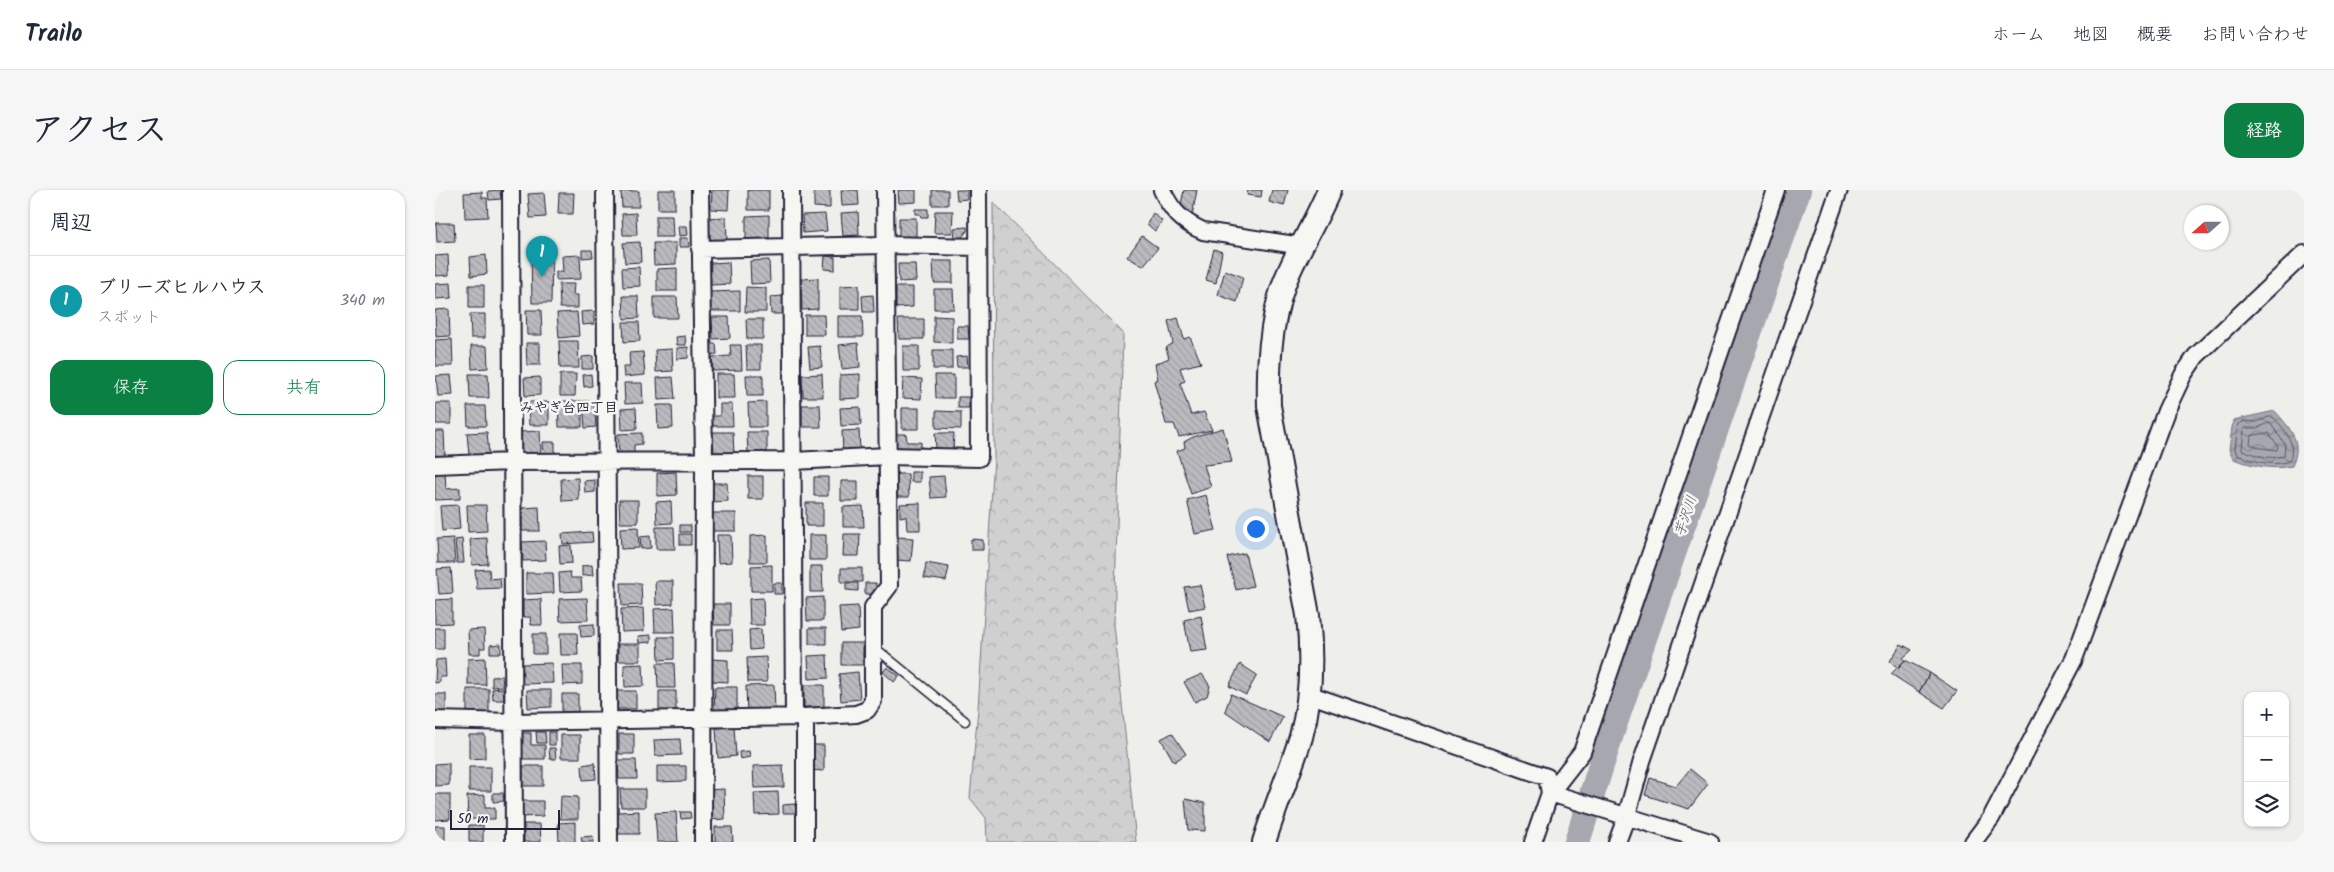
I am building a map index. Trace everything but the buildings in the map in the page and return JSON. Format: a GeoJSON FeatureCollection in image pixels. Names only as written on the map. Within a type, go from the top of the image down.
{"type":"FeatureCollection","features":[{"type":"Feature","properties":{"kind":"street"},"geometry":{"type":"LineString","coordinates":[[511,190],[514,842]]}},
{"type":"Feature","properties":{"kind":"street"},"geometry":{"type":"LineString","coordinates":[[605,190],[609,842]]}},
{"type":"Feature","properties":{"kind":"street"},"geometry":{"type":"LineString","coordinates":[[700,190],[704,460],[703,842]]}},
{"type":"Feature","properties":{"kind":"street"},"geometry":{"type":"LineString","coordinates":[[791,190],[799,717],[805,842]]}},
{"type":"Feature","properties":{"kind":"street"},"geometry":{"type":"LineString","coordinates":[[435,720],[513,722],[799,717],[856,714],[867,710],[873,701],[873,607],[889,586],[885,190]]}},
{"type":"Feature","properties":{"kind":"street"},"geometry":{"type":"LineString","coordinates":[[435,465],[512,462],[794,461],[887,456],[979,458],[978,190]]}},
{"type":"Feature","properties":{"kind":"street"},"geometry":{"type":"LineString","coordinates":[[1162,190],[1175,214],[1188,224],[1203,231],[1302,246]]}},
{"type":"Feature","properties":{"kind":"street"},"geometry":{"type":"LineString","coordinates":[[1264,842],[1301,736],[1308,694],[1311,643],[1308,615],[1269,406],[1268,374],[1277,311],[1285,283],[1329,190]]}},
{"type":"Feature","properties":{"kind":"street"},"geometry":{"type":"LineString","coordinates":[[1533,842],[1550,793],[1581,752],[1776,190]]}},
{"type":"Feature","properties":{"kind":"street"},"geometry":{"type":"LineString","coordinates":[[1617,842],[1645,752],[1839,190]]}},
{"type":"Feature","properties":{"kind":"street"},"geometry":{"type":"LineString","coordinates":[[700,249],[886,245],[978,247]]}},
{"type":"Feature","properties":{"kind":"street"},"geometry":{"type":"LineString","coordinates":[[1973,842],[1991,818],[2073,659],[2166,411],[2183,375],[2196,356],[2209,342],[2304,254]]}},
{"type":"Feature","properties":{"kind":"street"},"geometry":{"type":"LineString","coordinates":[[1308,694],[1547,777],[1550,793]]}},
{"type":"Feature","properties":{"kind":"street"},"geometry":{"type":"LineString","coordinates":[[1550,793],[1626,818],[1710,842]]}},
{"type":"Feature","properties":{"kind":"lane"},"geometry":{"type":"LineString","coordinates":[[874,647],[965,721]]}},
{"type":"Feature","properties":{"kind":"green space"},"geometry":{"type":"Polygon","coordinates":[[[993,202],[1123,333],[1114,624],[1136,842],[987,842],[986,818],[970,798],[978,709],[994,458],[993,202]]]}},
{"type":"Feature","properties":{"kind":"water"},"geometry":{"type":"Polygon","coordinates":[[[2275,411],[2294,436],[2296,450],[2292,466],[2263,467],[2233,459],[2229,450],[2233,420],[2275,411]]]}},
{"type":"Feature","properties":{"kind":"waterway","name":"芋沢川"},"geometry":{"type":"LineString","coordinates":[[1577,842],[1611,734],[1798,190]]}},
{"type":"Feature","properties":{"kind":"place","name":"ブリーズヒルハウス"},"geometry":{"type":"Point","coordinates":[542,277]}},
{"type":"Feature","properties":{"kind":"district","name":"みやぎ台四丁目"},"geometry":{"type":"Point","coordinates":[569,408]}}]}
